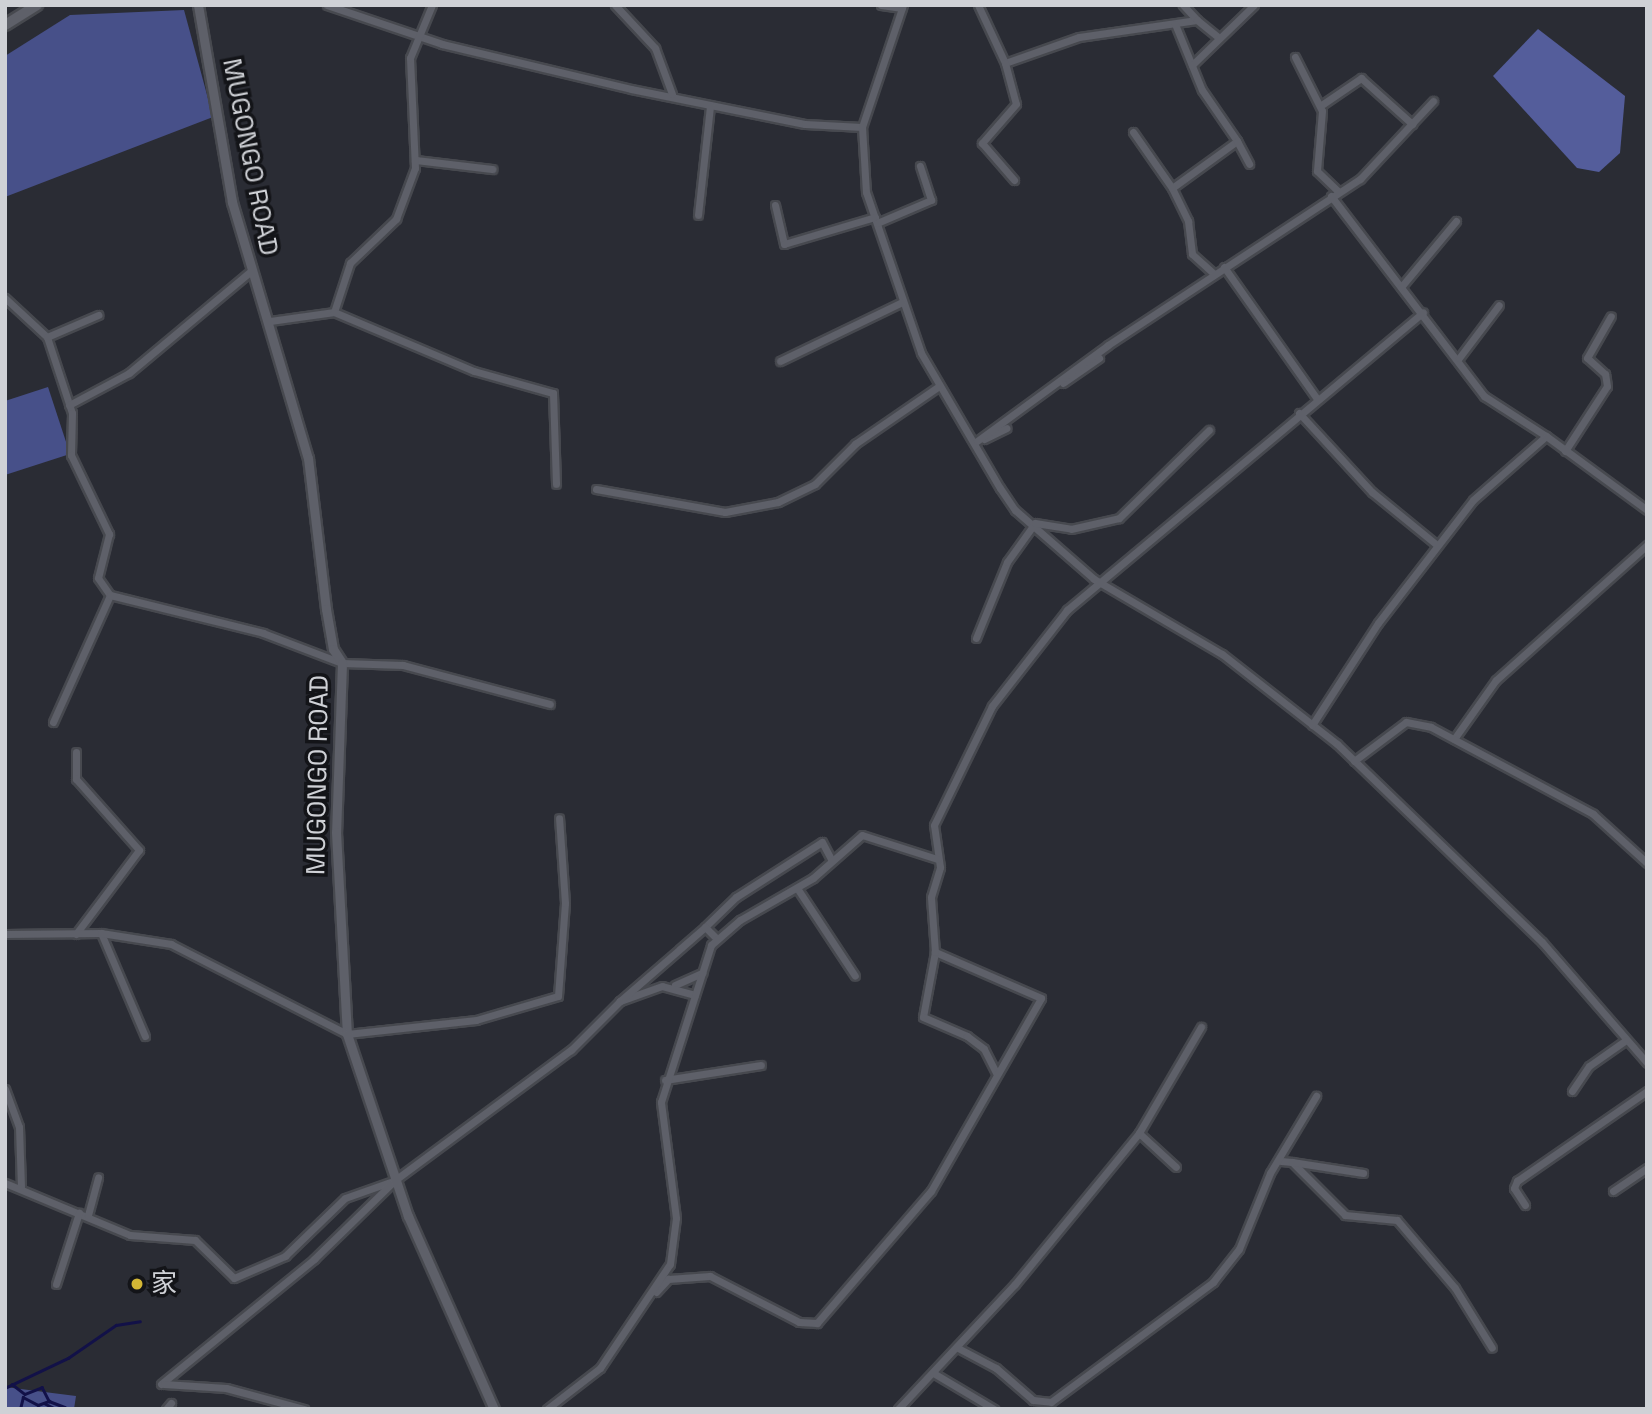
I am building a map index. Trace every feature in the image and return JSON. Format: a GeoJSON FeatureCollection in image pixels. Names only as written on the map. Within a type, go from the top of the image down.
{"type":"FeatureCollection","features":[{"type":"Feature","properties":{"kind":"main road"},"geometry":{"type":"LineString","coordinates":[[5,25],[37,5]]}},
{"type":"Feature","properties":{"kind":"street","name":"MUGONGO ROAD"},"geometry":{"type":"LineString","coordinates":[[198,5],[233,202],[251,271],[270,321],[308,458],[326,608],[333,649],[342,663],[335,832],[347,1034],[395,1180],[494,1409]]}},
{"type":"Feature","properties":{"kind":"street"},"geometry":{"type":"LineString","coordinates":[[327,5],[415,35],[672,94],[710,106],[862,127]]}},
{"type":"Feature","properties":{"kind":"street"},"geometry":{"type":"LineString","coordinates":[[334,312],[349,263],[396,219],[415,160],[408,81],[415,35],[432,5]]}},
{"type":"Feature","properties":{"kind":"street"},"geometry":{"type":"LineString","coordinates":[[615,5],[655,48],[672,94]]}},
{"type":"Feature","properties":{"kind":"street"},"geometry":{"type":"LineString","coordinates":[[881,5],[903,7],[862,127],[866,192],[902,302],[939,386],[976,441],[1015,510],[1063,546],[1101,584],[1222,654],[1354,761],[1542,942],[1647,1063]]}},
{"type":"Feature","properties":{"kind":"street"},"geometry":{"type":"LineString","coordinates":[[978,5],[1005,63],[1016,104],[982,143],[1014,180]]}},
{"type":"Feature","properties":{"kind":"street"},"geometry":{"type":"LineString","coordinates":[[1192,65],[1254,5]]}},
{"type":"Feature","properties":{"kind":"street"},"geometry":{"type":"LineString","coordinates":[[1183,6],[1218,37]]}},
{"type":"Feature","properties":{"kind":"street"},"geometry":{"type":"LineString","coordinates":[[1005,63],[1079,37],[1197,20]]}},
{"type":"Feature","properties":{"kind":"street"},"geometry":{"type":"LineString","coordinates":[[1175,24],[1192,65],[1249,164]]}},
{"type":"Feature","properties":{"kind":"street"},"geometry":{"type":"LineString","coordinates":[[1295,57],[1320,106],[1317,171],[1339,192]]}},
{"type":"Feature","properties":{"kind":"street"},"geometry":{"type":"LineString","coordinates":[[1320,106],[1362,78],[1412,124]]}},
{"type":"Feature","properties":{"kind":"street"},"geometry":{"type":"LineString","coordinates":[[976,441],[1223,267],[1369,172],[1433,101]]}},
{"type":"Feature","properties":{"kind":"street"},"geometry":{"type":"LineString","coordinates":[[698,215],[710,106]]}},
{"type":"Feature","properties":{"kind":"street"},"geometry":{"type":"LineString","coordinates":[[1133,131],[1172,188],[1188,221],[1192,254],[1214,274]]}},
{"type":"Feature","properties":{"kind":"street"},"geometry":{"type":"LineString","coordinates":[[1172,188],[1237,141]]}},
{"type":"Feature","properties":{"kind":"street"},"geometry":{"type":"LineString","coordinates":[[415,160],[492,169]]}},
{"type":"Feature","properties":{"kind":"street"},"geometry":{"type":"LineString","coordinates":[[775,205],[784,244],[876,220],[931,200],[920,166]]}},
{"type":"Feature","properties":{"kind":"street"},"geometry":{"type":"LineString","coordinates":[[1331,196],[1460,358],[1490,401],[1546,436],[1647,510]]}},
{"type":"Feature","properties":{"kind":"street"},"geometry":{"type":"LineString","coordinates":[[1401,287],[1456,221]]}},
{"type":"Feature","properties":{"kind":"street"},"geometry":{"type":"LineString","coordinates":[[1223,267],[1317,399]]}},
{"type":"Feature","properties":{"kind":"street"},"geometry":{"type":"LineString","coordinates":[[69,405],[129,373],[251,271]]}},
{"type":"Feature","properties":{"kind":"street"},"geometry":{"type":"LineString","coordinates":[[5,298],[47,337],[69,405],[71,455],[109,534],[98,578],[110,595],[263,633],[342,663],[403,665],[550,704]]}},
{"type":"Feature","properties":{"kind":"street"},"geometry":{"type":"LineString","coordinates":[[780,361],[902,302]]}},
{"type":"Feature","properties":{"kind":"street"},"geometry":{"type":"LineString","coordinates":[[1460,358],[1499,305]]}},
{"type":"Feature","properties":{"kind":"street"},"geometry":{"type":"LineString","coordinates":[[270,321],[334,312],[474,371],[553,393],[555,484]]}},
{"type":"Feature","properties":{"kind":"street"},"geometry":{"type":"LineString","coordinates":[[996,1073],[984,1049],[967,1036],[923,1017],[935,952],[931,902],[937,859],[934,825],[992,706],[1067,610],[1101,584],[1299,413],[1423,312]]}},
{"type":"Feature","properties":{"kind":"street"},"geometry":{"type":"LineString","coordinates":[[47,337],[98,315]]}},
{"type":"Feature","properties":{"kind":"street"},"geometry":{"type":"LineString","coordinates":[[1564,451],[1607,386],[1605,374],[1587,358],[1611,316]]}},
{"type":"Feature","properties":{"kind":"street"},"geometry":{"type":"LineString","coordinates":[[976,441],[997,436],[1099,358]]}},
{"type":"Feature","properties":{"kind":"street"},"geometry":{"type":"LineString","coordinates":[[596,489],[733,513],[778,502],[815,484],[855,444],[939,386]]}},
{"type":"Feature","properties":{"kind":"street"},"geometry":{"type":"LineString","coordinates":[[1299,413],[1372,492],[1437,545]]}},
{"type":"Feature","properties":{"kind":"street"},"geometry":{"type":"LineString","coordinates":[[1035,523],[1071,529],[1119,518],[1209,430]]}},
{"type":"Feature","properties":{"kind":"street"},"geometry":{"type":"LineString","coordinates":[[1312,725],[1437,545],[1473,500],[1546,436]]}},
{"type":"Feature","properties":{"kind":"street"},"geometry":{"type":"LineString","coordinates":[[976,638],[1007,562],[1035,523]]}},
{"type":"Feature","properties":{"kind":"street"},"geometry":{"type":"LineString","coordinates":[[1063,546],[1071,529]]}},
{"type":"Feature","properties":{"kind":"street"},"geometry":{"type":"LineString","coordinates":[[1454,739],[1506,671],[1647,545]]}},
{"type":"Feature","properties":{"kind":"street"},"geometry":{"type":"LineString","coordinates":[[53,722],[110,595]]}},
{"type":"Feature","properties":{"kind":"street"},"geometry":{"type":"LineString","coordinates":[[1354,761],[1406,722],[1454,739],[1593,814],[1647,863]]}},
{"type":"Feature","properties":{"kind":"street"},"geometry":{"type":"LineString","coordinates":[[76,752],[76,779],[139,850],[76,934]]}},
{"type":"Feature","properties":{"kind":"street"},"geometry":{"type":"LineString","coordinates":[[5,934],[101,933],[171,944],[347,1034],[476,1020],[555,1001],[565,903],[559,818]]}},
{"type":"Feature","properties":{"kind":"street"},"geometry":{"type":"LineString","coordinates":[[656,1292],[677,1241],[659,1121],[665,1080],[716,939],[797,888],[862,835],[937,859]]}},
{"type":"Feature","properties":{"kind":"street"},"geometry":{"type":"LineString","coordinates":[[304,1409],[226,1388],[161,1384],[314,1259],[395,1180],[571,1050],[654,969],[705,928],[736,897],[822,842],[831,859]]}},
{"type":"Feature","properties":{"kind":"street"},"geometry":{"type":"LineString","coordinates":[[797,888],[855,976]]}},
{"type":"Feature","properties":{"kind":"street"},"geometry":{"type":"LineString","coordinates":[[705,928],[716,939]]}},
{"type":"Feature","properties":{"kind":"street"},"geometry":{"type":"LineString","coordinates":[[101,933],[145,1035]]}},
{"type":"Feature","properties":{"kind":"street"},"geometry":{"type":"LineString","coordinates":[[547,1409],[600,1368],[667,1279],[710,1276],[799,1322],[817,1323],[931,1191],[996,1073],[1021,1039],[1040,996],[989,980],[935,952]]}},
{"type":"Feature","properties":{"kind":"street"},"geometry":{"type":"LineString","coordinates":[[654,969],[662,986]]}},
{"type":"Feature","properties":{"kind":"street"},"geometry":{"type":"LineString","coordinates":[[620,1001],[662,986],[675,985],[702,973]]}},
{"type":"Feature","properties":{"kind":"street"},"geometry":{"type":"LineString","coordinates":[[675,985],[695,995]]}},
{"type":"Feature","properties":{"kind":"street"},"geometry":{"type":"LineString","coordinates":[[898,1409],[958,1348],[1139,1133],[1201,1027]]}},
{"type":"Feature","properties":{"kind":"street"},"geometry":{"type":"LineString","coordinates":[[1572,1091],[1589,1066],[1626,1040]]}},
{"type":"Feature","properties":{"kind":"street"},"geometry":{"type":"LineString","coordinates":[[665,1080],[761,1065]]}},
{"type":"Feature","properties":{"kind":"street"},"geometry":{"type":"LineString","coordinates":[[5,1089],[19,1127],[21,1187]]}},
{"type":"Feature","properties":{"kind":"street"},"geometry":{"type":"LineString","coordinates":[[1525,1205],[1517,1181],[1647,1091]]}},
{"type":"Feature","properties":{"kind":"street"},"geometry":{"type":"LineString","coordinates":[[958,1348],[996,1368],[1033,1400],[1051,1402],[1213,1282],[1240,1249],[1281,1161],[1316,1096]]}},
{"type":"Feature","properties":{"kind":"street"},"geometry":{"type":"LineString","coordinates":[[1139,1133],[1176,1167]]}},
{"type":"Feature","properties":{"kind":"street"},"geometry":{"type":"LineString","coordinates":[[1281,1161],[1363,1173]]}},
{"type":"Feature","properties":{"kind":"street"},"geometry":{"type":"LineString","coordinates":[[1292,1162],[1345,1215],[1397,1220],[1455,1287],[1492,1348]]}},
{"type":"Feature","properties":{"kind":"street"},"geometry":{"type":"LineString","coordinates":[[1613,1191],[1647,1168]]}},
{"type":"Feature","properties":{"kind":"street"},"geometry":{"type":"LineString","coordinates":[[88,1215],[98,1177]]}},
{"type":"Feature","properties":{"kind":"street"},"geometry":{"type":"LineString","coordinates":[[5,1183],[21,1187],[130,1234],[195,1240],[227,1274],[245,1277],[301,1244],[345,1198],[395,1180]]}},
{"type":"Feature","properties":{"kind":"street"},"geometry":{"type":"LineString","coordinates":[[56,1284],[79,1213]]}},
{"type":"Feature","properties":{"kind":"street"},"geometry":{"type":"LineString","coordinates":[[935,1374],[994,1409]]}},
{"type":"Feature","properties":{"kind":"shaded area"},"geometry":{"type":"Polygon","coordinates":[[[184,10],[213,117],[5,197],[5,56],[70,15],[184,10]]]}},
{"type":"Feature","properties":{"kind":"shaded area"},"geometry":{"type":"Polygon","coordinates":[[[1538,29],[1625,96],[1620,153],[1599,172],[1577,168],[1493,76],[1538,29]]]}},
{"type":"Feature","properties":{"kind":"shaded area"},"geometry":{"type":"Polygon","coordinates":[[[48,387],[70,454],[5,475],[5,401],[48,387]]]}},
{"type":"Feature","properties":{"kind":"shaded area"},"geometry":{"type":"Polygon","coordinates":[[[5,1387],[76,1396],[74,1409],[5,1409],[5,1387]]]}},
{"type":"Feature","properties":{"kind":"waterway"},"geometry":{"type":"LineString","coordinates":[[5,1388],[68,1358],[116,1325],[140,1321]]}},
{"type":"Feature","properties":{"kind":"waterway"},"geometry":{"type":"LineString","coordinates":[[12,1384],[25,1394],[42,1387],[49,1401],[65,1407]]}},
{"type":"Feature","properties":{"kind":"waterway"},"geometry":{"type":"LineString","coordinates":[[20,1409],[23,1397],[38,1405],[49,1401]]}},
{"type":"Feature","properties":{"kind":"waterway"},"geometry":{"type":"LineString","coordinates":[[44,1403],[56,1409]]}},
{"type":"Feature","properties":{"kind":"place","name":"家"},"geometry":{"type":"Point","coordinates":[137,1284]}}]}
